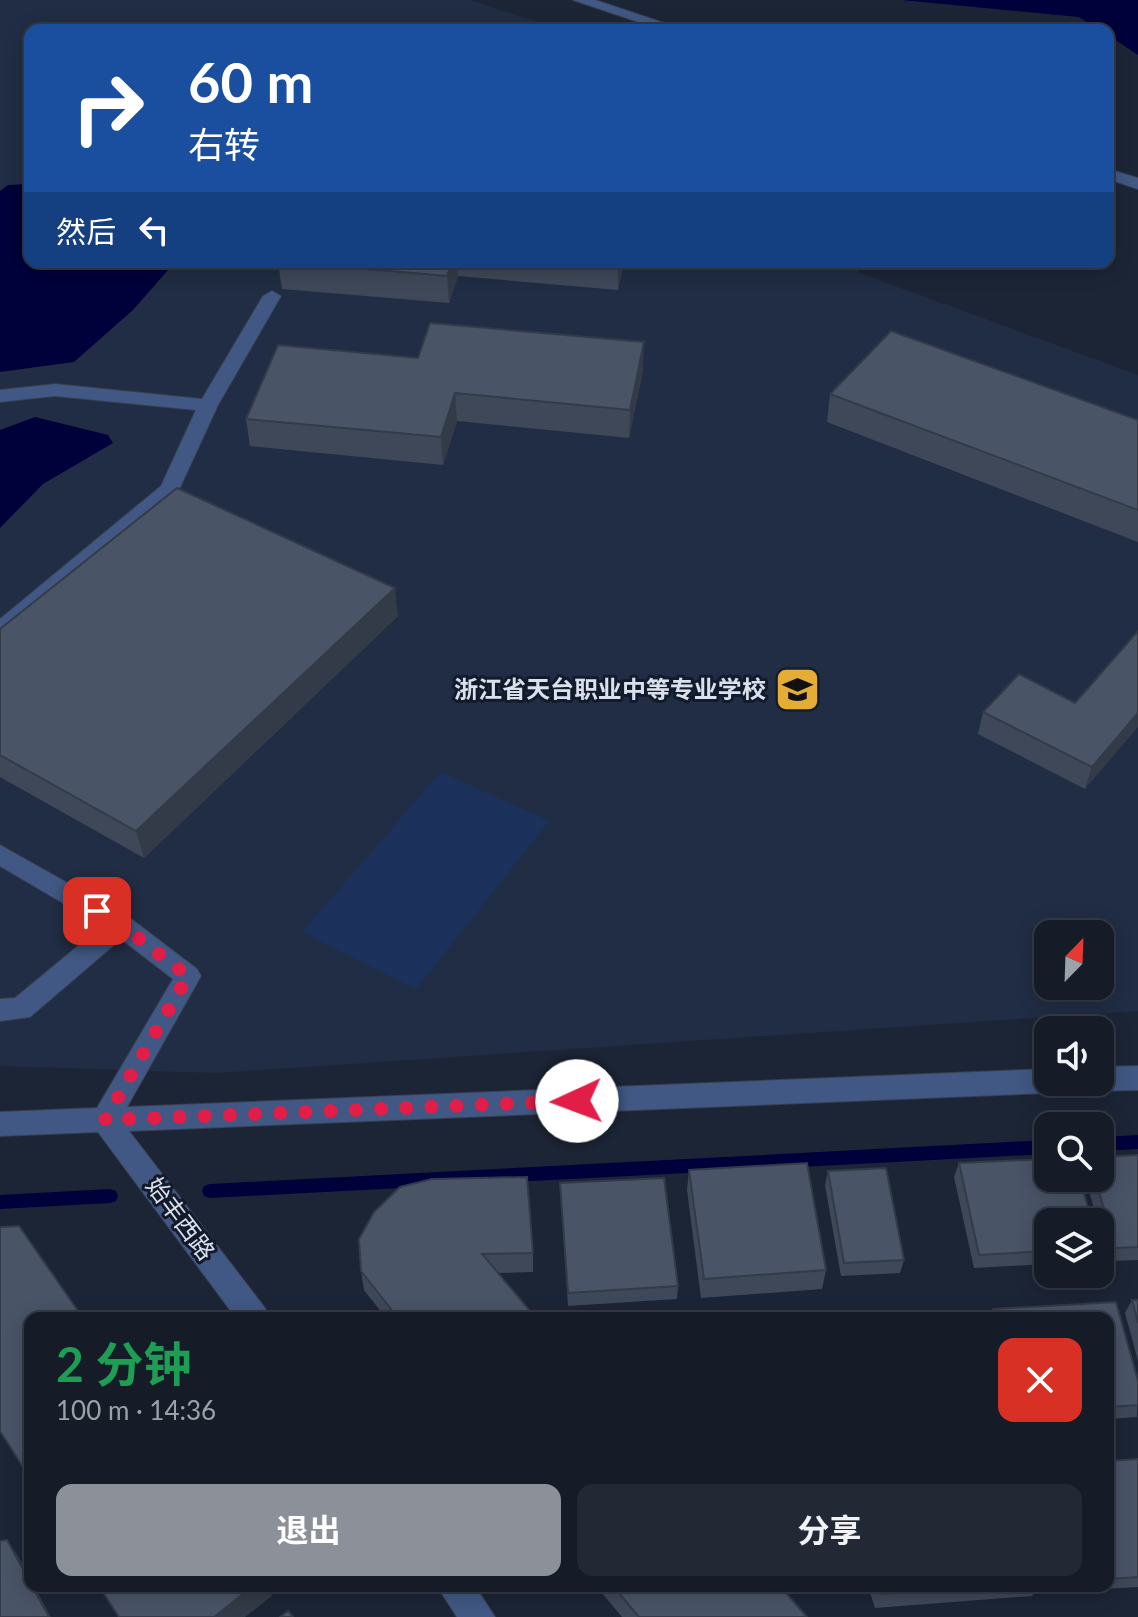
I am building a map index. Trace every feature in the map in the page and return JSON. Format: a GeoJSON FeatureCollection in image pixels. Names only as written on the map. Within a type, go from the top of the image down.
{"type":"FeatureCollection","features":[{"type":"Feature","properties":{"kind":"street"},"geometry":{"type":"LineString","coordinates":[[580,0],[658,24]]}},
{"type":"Feature","properties":{"kind":"street"},"geometry":{"type":"LineString","coordinates":[[1114,176],[1138,184]]}},
{"type":"Feature","properties":{"kind":"street"},"geometry":{"type":"LineString","coordinates":[[0,631],[170,489],[208,405],[272,296]]}},
{"type":"Feature","properties":{"kind":"street"},"geometry":{"type":"LineString","coordinates":[[0,396],[55,390],[208,405]]}},
{"type":"Feature","properties":{"kind":"street"},"geometry":{"type":"LineString","coordinates":[[0,854],[121,925],[188,976],[105,1120]]}},
{"type":"Feature","properties":{"kind":"street"},"geometry":{"type":"LineString","coordinates":[[0,1010],[21,1009],[121,925]]}},
{"type":"Feature","properties":{"kind":"street"},"geometry":{"type":"LineString","coordinates":[[1114,1079],[1138,1078]]}},
{"type":"Feature","properties":{"kind":"street"},"geometry":{"type":"LineString","coordinates":[[0,1124],[1034,1082]]}},
{"type":"Feature","properties":{"kind":"street","name":"始丰西路"},"geometry":{"type":"LineString","coordinates":[[105,1120],[249,1312]]}},
{"type":"Feature","properties":{"kind":"street"},"geometry":{"type":"LineString","coordinates":[[459,1592],[478,1617]]}},
{"type":"Feature","properties":{"kind":"shaded area"},"geometry":{"type":"Polygon","coordinates":[[[0,0],[470,0],[544,24],[24,24],[24,268],[861,268],[857,272],[1138,375],[1138,1011],[215,1073],[0,1066],[0,0]]]}},
{"type":"Feature","properties":{"kind":"shaded area"},"geometry":{"type":"Polygon","coordinates":[[[901,0],[1138,0],[1138,55],[1114,39],[1114,24],[1090,24],[1079,17],[901,0]]]}},
{"type":"Feature","properties":{"kind":"shaded area"},"geometry":{"type":"Polygon","coordinates":[[[24,184],[24,268],[170,268],[133,310],[74,362],[0,372],[0,191],[8,185],[24,184]]]}},
{"type":"Feature","properties":{"kind":"shaded area"},"geometry":{"type":"Polygon","coordinates":[[[35,417],[108,435],[113,443],[43,484],[0,528],[0,430],[35,417]]]}},
{"type":"Feature","properties":{"kind":"shaded area"},"geometry":{"type":"Polygon","coordinates":[[[441,772],[549,821],[416,989],[302,932],[441,772]]]}},
{"type":"Feature","properties":{"kind":"building"},"geometry":{"type":"Polygon","coordinates":[[[354,268],[450,268],[447,276],[354,268]]]}},
{"type":"Feature","properties":{"kind":"building"},"geometry":{"type":"Polygon","coordinates":[[[430,323],[644,342],[630,410],[455,393],[441,437],[246,419],[278,345],[418,358],[430,323]]]}},
{"type":"Feature","properties":{"kind":"building"},"geometry":{"type":"Polygon","coordinates":[[[891,331],[1138,420],[1138,510],[830,394],[891,331]]]}},
{"type":"Feature","properties":{"kind":"building"},"geometry":{"type":"Polygon","coordinates":[[[177,488],[395,588],[136,831],[0,755],[0,629],[177,488]]]}},
{"type":"Feature","properties":{"kind":"building"},"geometry":{"type":"Polygon","coordinates":[[[1138,631],[1138,713],[1092,767],[983,712],[1019,674],[1075,703],[1138,631]]]}},
{"type":"Feature","properties":{"kind":"building"},"geometry":{"type":"Polygon","coordinates":[[[1138,1155],[1138,1247],[1115,1248],[1114,1208],[1104,1208],[1099,1192],[1114,1192],[1114,1156],[1138,1155]]]}},
{"type":"Feature","properties":{"kind":"building"},"geometry":{"type":"Polygon","coordinates":[[[1034,1160],[1034,1192],[1084,1192],[1088,1208],[1034,1208],[1034,1252],[979,1255],[959,1163],[1034,1160]]]}},
{"type":"Feature","properties":{"kind":"building"},"geometry":{"type":"Polygon","coordinates":[[[807,1163],[826,1270],[704,1279],[689,1170],[807,1163]]]}},
{"type":"Feature","properties":{"kind":"building"},"geometry":{"type":"Polygon","coordinates":[[[886,1168],[904,1260],[844,1263],[828,1171],[886,1168]]]}},
{"type":"Feature","properties":{"kind":"building"},"geometry":{"type":"Polygon","coordinates":[[[527,1177],[533,1253],[482,1254],[531,1312],[393,1312],[361,1271],[359,1239],[374,1212],[400,1187],[432,1179],[527,1177]]]}},
{"type":"Feature","properties":{"kind":"building"},"geometry":{"type":"Polygon","coordinates":[[[664,1178],[678,1286],[568,1293],[560,1183],[664,1178]]]}},
{"type":"Feature","properties":{"kind":"building"},"geometry":{"type":"Polygon","coordinates":[[[19,1226],[79,1312],[24,1312],[24,1469],[0,1431],[0,1227],[19,1226]]]}},
{"type":"Feature","properties":{"kind":"building"},"geometry":{"type":"Polygon","coordinates":[[[1132,1300],[1138,1300],[1138,1323],[1132,1300]]]}},
{"type":"Feature","properties":{"kind":"building"},"geometry":{"type":"Polygon","coordinates":[[[1116,1302],[1138,1381],[1138,1405],[1114,1407],[1114,1312],[994,1312],[993,1309],[1116,1302]]]}},
{"type":"Feature","properties":{"kind":"building"},"geometry":{"type":"Polygon","coordinates":[[[1138,1459],[1138,1577],[1114,1579],[1114,1461],[1138,1459]]]}},
{"type":"Feature","properties":{"kind":"building"},"geometry":{"type":"Polygon","coordinates":[[[7,1540],[24,1571],[24,1592],[35,1592],[49,1617],[0,1617],[0,1541],[7,1540]]]}},
{"type":"Feature","properties":{"kind":"building"},"geometry":{"type":"Polygon","coordinates":[[[103,1592],[245,1592],[214,1617],[119,1617],[103,1592]]]}},
{"type":"Feature","properties":{"kind":"building"},"geometry":{"type":"Polygon","coordinates":[[[618,1592],[785,1592],[807,1617],[639,1617],[618,1592]]]}},
{"type":"Feature","properties":{"kind":"waterway"},"geometry":{"type":"LineString","coordinates":[[1114,1143],[1138,1142]]}},
{"type":"Feature","properties":{"kind":"waterway"},"geometry":{"type":"LineString","coordinates":[[210,1191],[1034,1148]]}},
{"type":"Feature","properties":{"kind":"waterway"},"geometry":{"type":"LineString","coordinates":[[0,1202],[110,1196]]}},
{"type":"Feature","properties":{"kind":"place","name":"浙江省天台职业中等专业学校"},"geometry":{"type":"Point","coordinates":[797,690]}},
{"type":"Feature","properties":{"kind":"route"},"geometry":{"type":"LineString","coordinates":[[97,911],[121,925],[188,976],[105,1120],[577,1101]]}}]}
